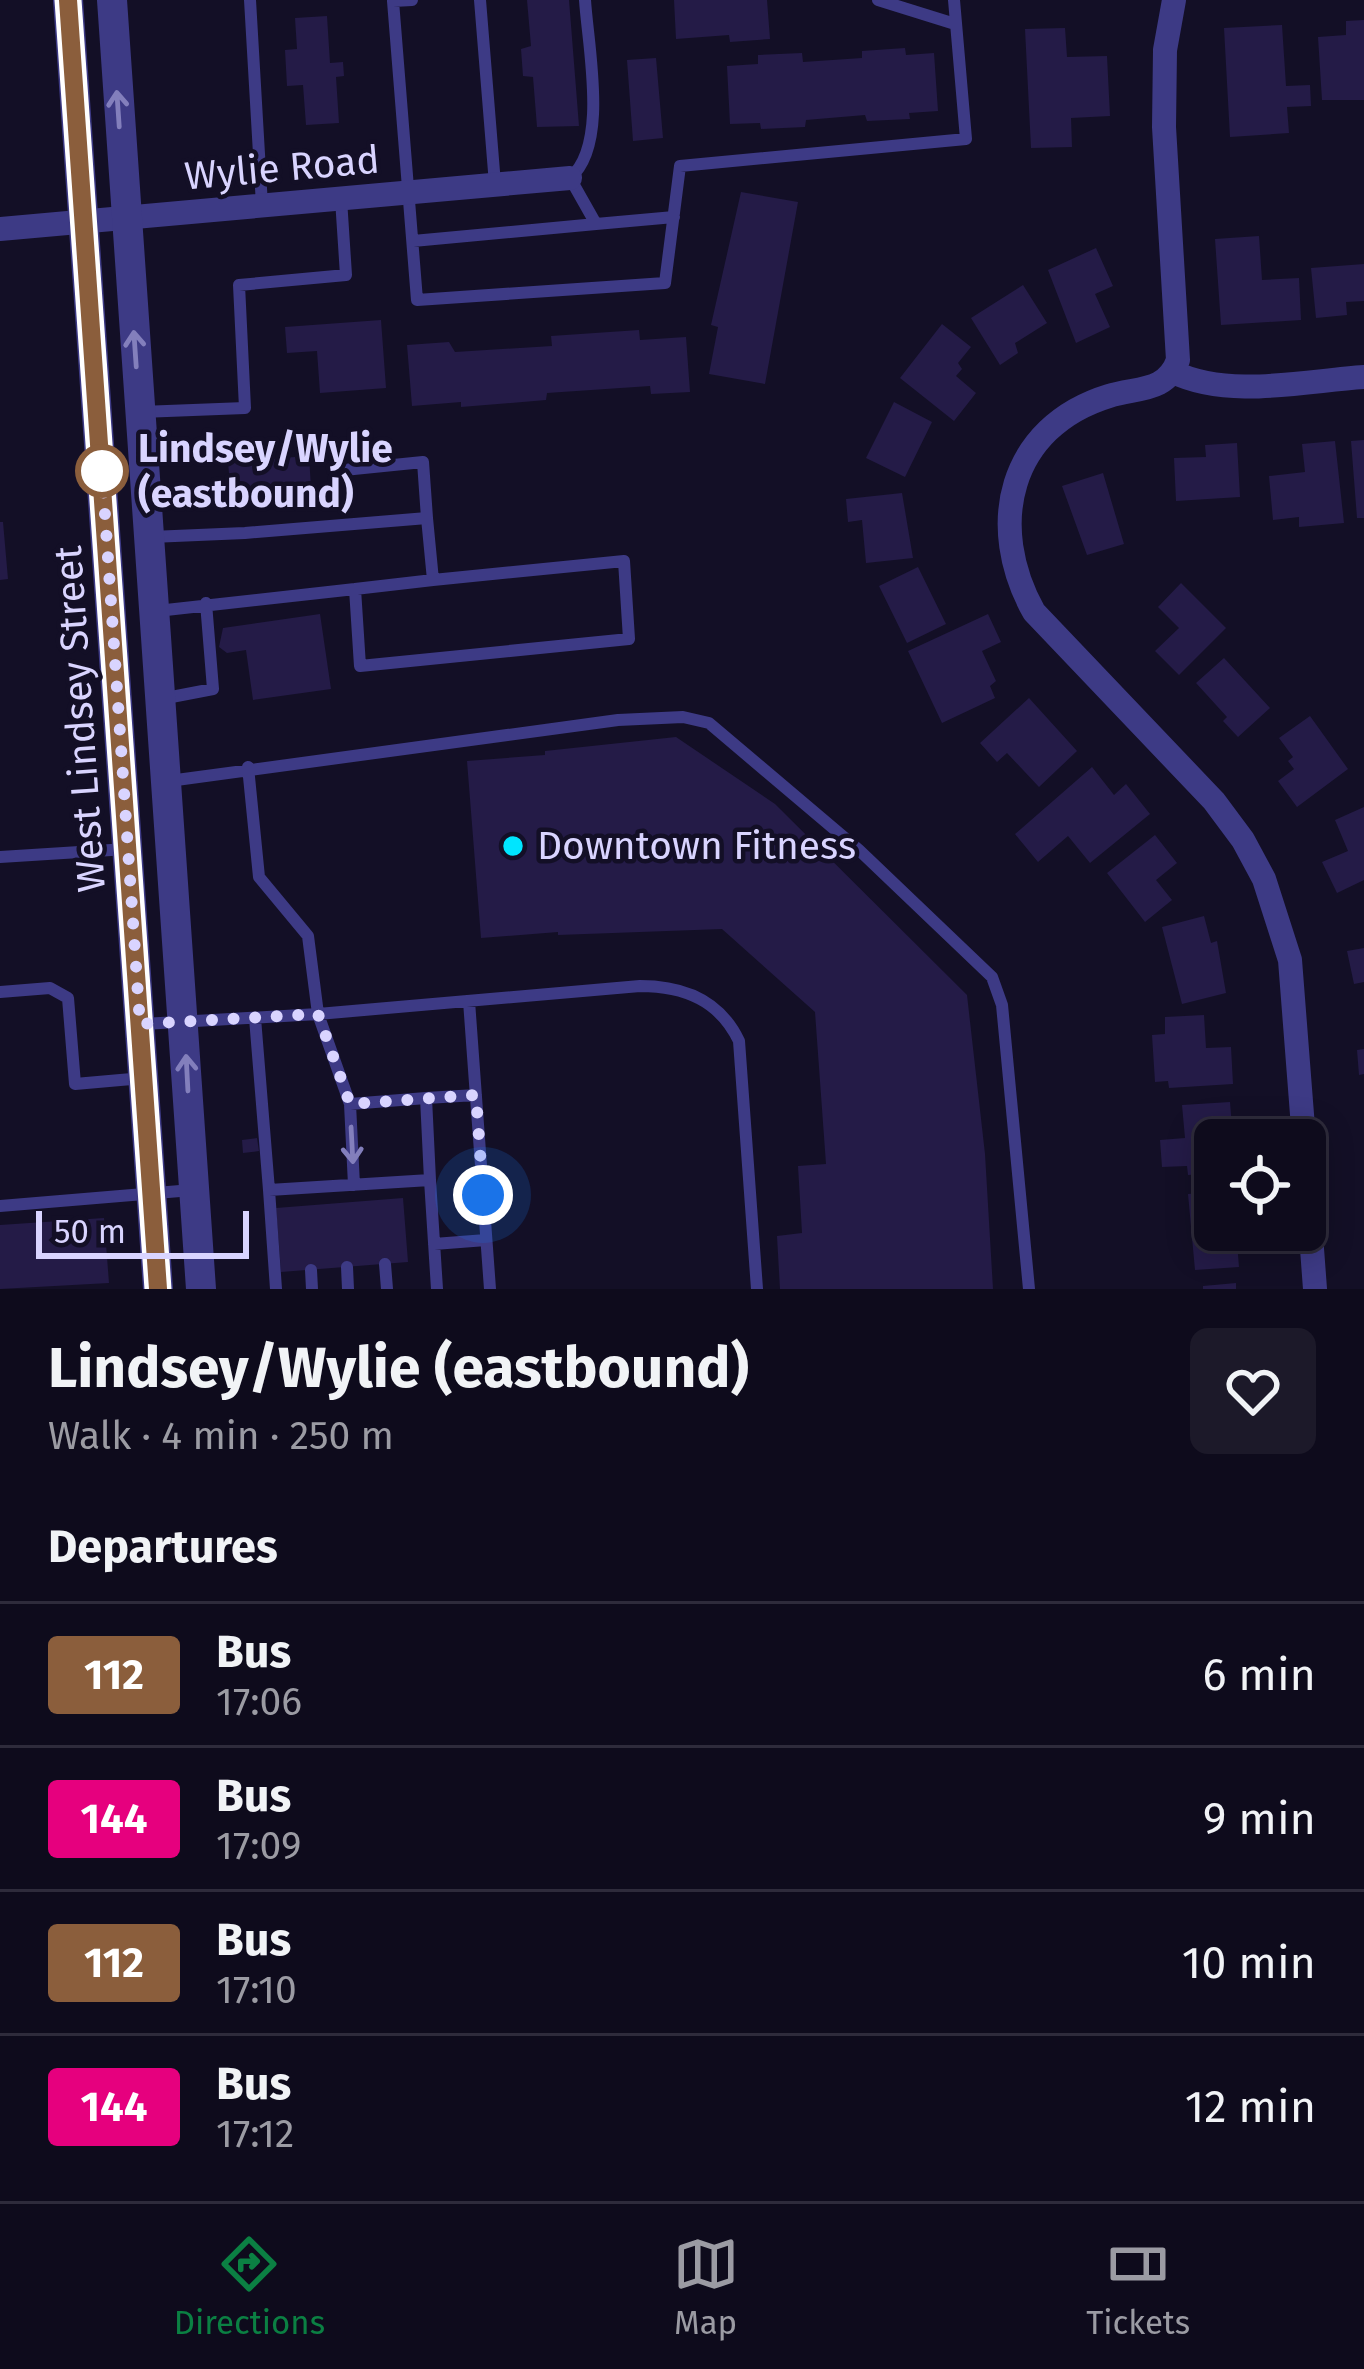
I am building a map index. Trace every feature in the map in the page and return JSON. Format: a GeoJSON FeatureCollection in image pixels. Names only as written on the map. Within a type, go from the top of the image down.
{"type":"FeatureCollection","features":[{"type":"Feature","properties":{"kind":"street","name":"West Lindsey Street"},"geometry":{"type":"LineString","coordinates":[[68,0],[158,1289]]}},
{"type":"Feature","properties":{"kind":"street","name":"West Lindsey Street"},"geometry":{"type":"LineString","coordinates":[[112,0],[201,1289]]}},
{"type":"Feature","properties":{"kind":"street"},"geometry":{"type":"LineString","coordinates":[[1174,0],[1164,87],[1179,347],[1173,372],[1150,388],[1108,396],[1050,427],[1013,487],[1007,511],[1008,540],[1020,587],[1034,612],[1214,801],[1264,879],[1290,960],[1302,1119]]}},
{"type":"Feature","properties":{"kind":"street","name":"Wylie Road"},"geometry":{"type":"LineString","coordinates":[[0,229],[570,178]]}},
{"type":"Feature","properties":{"kind":"street"},"geometry":{"type":"LineString","coordinates":[[1173,372],[1195,383],[1233,386],[1364,376]]}},
{"type":"Feature","properties":{"kind":"street"},"geometry":{"type":"LineString","coordinates":[[1312,1251],[1315,1289]]}},
{"type":"Feature","properties":{"kind":"lane"},"geometry":{"type":"LineString","coordinates":[[250,0],[262,206]]}},
{"type":"Feature","properties":{"kind":"lane"},"geometry":{"type":"LineString","coordinates":[[412,0],[393,1],[417,300],[665,283],[680,166],[966,139],[954,0]]}},
{"type":"Feature","properties":{"kind":"lane"},"geometry":{"type":"LineString","coordinates":[[481,0],[495,185]]}},
{"type":"Feature","properties":{"kind":"lane"},"geometry":{"type":"LineString","coordinates":[[585,0],[592,139],[586,161],[570,178],[596,224]]}},
{"type":"Feature","properties":{"kind":"lane"},"geometry":{"type":"LineString","coordinates":[[878,0],[955,23]]}},
{"type":"Feature","properties":{"kind":"lane"},"geometry":{"type":"LineString","coordinates":[[140,412],[244,408],[239,285],[346,275],[341,199]]}},
{"type":"Feature","properties":{"kind":"lane"},"geometry":{"type":"LineString","coordinates":[[413,241],[674,217]]}},
{"type":"Feature","properties":{"kind":"lane"},"geometry":{"type":"LineString","coordinates":[[344,470],[423,462],[433,580]]}},
{"type":"Feature","properties":{"kind":"lane"},"geometry":{"type":"LineString","coordinates":[[149,537],[427,518]]}},
{"type":"Feature","properties":{"kind":"lane"},"geometry":{"type":"LineString","coordinates":[[155,612],[206,603],[624,561],[629,639],[360,666],[355,589]]}},
{"type":"Feature","properties":{"kind":"lane"},"geometry":{"type":"LineString","coordinates":[[160,699],[213,689],[206,603]]}},
{"type":"Feature","properties":{"kind":"lane"},"geometry":{"type":"LineString","coordinates":[[167,781],[618,721],[682,717],[709,723],[859,850],[992,977],[1006,1038],[1029,1289]]}},
{"type":"Feature","properties":{"kind":"lane"},"geometry":{"type":"LineString","coordinates":[[248,767],[259,877],[308,936],[318,1014],[350,1104],[348,1185],[342,1203]]}},
{"type":"Feature","properties":{"kind":"lane"},"geometry":{"type":"LineString","coordinates":[[0,857],[128,848]]}},
{"type":"Feature","properties":{"kind":"lane"},"geometry":{"type":"LineString","coordinates":[[140,1024],[660,986],[688,992],[728,1019],[739,1041],[757,1289]]}},
{"type":"Feature","properties":{"kind":"lane"},"geometry":{"type":"LineString","coordinates":[[0,992],[50,988],[68,998],[75,1084],[144,1078]]}},
{"type":"Feature","properties":{"kind":"lane"},"geometry":{"type":"LineString","coordinates":[[469,1001],[490,1289]]}},
{"type":"Feature","properties":{"kind":"lane"},"geometry":{"type":"LineString","coordinates":[[255,1018],[276,1289]]}},
{"type":"Feature","properties":{"kind":"lane"},"geometry":{"type":"LineString","coordinates":[[350,1104],[476,1095]]}},
{"type":"Feature","properties":{"kind":"lane"},"geometry":{"type":"LineString","coordinates":[[425,1098],[437,1289]]}},
{"type":"Feature","properties":{"kind":"lane"},"geometry":{"type":"LineString","coordinates":[[269,1190],[430,1180]]}},
{"type":"Feature","properties":{"kind":"lane"},"geometry":{"type":"LineString","coordinates":[[379,1183],[381,1200]]}},
{"type":"Feature","properties":{"kind":"lane"},"geometry":{"type":"LineString","coordinates":[[304,1188],[306,1206]]}},
{"type":"Feature","properties":{"kind":"lane"},"geometry":{"type":"LineString","coordinates":[[0,1206],[194,1190]]}},
{"type":"Feature","properties":{"kind":"lane"},"geometry":{"type":"LineString","coordinates":[[434,1244],[486,1240]]}},
{"type":"Feature","properties":{"kind":"lane"},"geometry":{"type":"LineString","coordinates":[[385,1264],[387,1289]]}},
{"type":"Feature","properties":{"kind":"lane"},"geometry":{"type":"LineString","coordinates":[[347,1267],[348,1289]]}},
{"type":"Feature","properties":{"kind":"lane"},"geometry":{"type":"LineString","coordinates":[[311,1270],[312,1289]]}},
{"type":"Feature","properties":{"kind":"building"},"geometry":{"type":"Polygon","coordinates":[[[527,0],[569,0],[579,126],[537,127],[533,77],[523,76],[521,49],[531,46],[527,0]]]}},
{"type":"Feature","properties":{"kind":"building"},"geometry":{"type":"Polygon","coordinates":[[[674,0],[767,0],[770,39],[730,42],[729,35],[676,39],[674,0]]]}},
{"type":"Feature","properties":{"kind":"building"},"geometry":{"type":"Polygon","coordinates":[[[327,16],[330,63],[343,62],[344,76],[336,77],[339,123],[306,125],[303,85],[287,86],[285,50],[297,49],[295,18],[327,16]]]}},
{"type":"Feature","properties":{"kind":"building"},"geometry":{"type":"Polygon","coordinates":[[[1364,20],[1364,100],[1322,100],[1318,37],[1346,35],[1346,21],[1364,20]]]}},
{"type":"Feature","properties":{"kind":"building"},"geometry":{"type":"Polygon","coordinates":[[[1282,25],[1286,86],[1310,85],[1311,106],[1287,107],[1289,133],[1230,137],[1224,28],[1282,25]]]}},
{"type":"Feature","properties":{"kind":"building"},"geometry":{"type":"Polygon","coordinates":[[[1065,28],[1067,57],[1107,56],[1110,116],[1071,118],[1072,147],[1031,148],[1025,29],[1065,28]]]}},
{"type":"Feature","properties":{"kind":"building"},"geometry":{"type":"Polygon","coordinates":[[[905,48],[906,55],[934,53],[938,111],[909,113],[910,119],[867,121],[865,115],[806,120],[805,127],[761,129],[760,123],[730,124],[727,66],[758,64],[758,55],[802,53],[803,62],[862,58],[862,51],[905,48]]]}},
{"type":"Feature","properties":{"kind":"building"},"geometry":{"type":"Polygon","coordinates":[[[656,58],[663,138],[633,141],[627,60],[656,58]]]}},
{"type":"Feature","properties":{"kind":"building"},"geometry":{"type":"Polygon","coordinates":[[[741,192],[798,202],[765,384],[709,374],[718,327],[711,325],[741,192]]]}},
{"type":"Feature","properties":{"kind":"building"},"geometry":{"type":"Polygon","coordinates":[[[1259,236],[1262,280],[1299,278],[1301,320],[1221,325],[1215,239],[1259,236]]]}},
{"type":"Feature","properties":{"kind":"building"},"geometry":{"type":"Polygon","coordinates":[[[1096,248],[1113,286],[1095,294],[1110,327],[1076,343],[1048,270],[1096,248]]]}},
{"type":"Feature","properties":{"kind":"building"},"geometry":{"type":"Polygon","coordinates":[[[1364,264],[1364,301],[1346,302],[1347,315],[1316,318],[1311,268],[1364,264]]]}},
{"type":"Feature","properties":{"kind":"building"},"geometry":{"type":"Polygon","coordinates":[[[1023,285],[1047,323],[1015,343],[1018,353],[1000,365],[971,318],[1023,285]]]}},
{"type":"Feature","properties":{"kind":"building"},"geometry":{"type":"Polygon","coordinates":[[[381,320],[386,388],[320,393],[317,351],[287,353],[285,327],[381,320]]]}},
{"type":"Feature","properties":{"kind":"building"},"geometry":{"type":"Polygon","coordinates":[[[942,324],[971,347],[958,363],[962,369],[956,376],[976,393],[954,421],[900,378],[942,324]]]}},
{"type":"Feature","properties":{"kind":"building"},"geometry":{"type":"Polygon","coordinates":[[[639,330],[640,340],[686,337],[690,392],[651,394],[650,386],[547,393],[546,400],[412,406],[407,345],[449,342],[455,352],[552,346],[551,336],[639,330]]]}},
{"type":"Feature","properties":{"kind":"building"},"geometry":{"type":"Polygon","coordinates":[[[894,402],[932,422],[905,477],[866,458],[894,402]]]}},
{"type":"Feature","properties":{"kind":"building"},"geometry":{"type":"Polygon","coordinates":[[[1364,440],[1364,518],[1357,518],[1351,441],[1364,440]]]}},
{"type":"Feature","properties":{"kind":"building"},"geometry":{"type":"Polygon","coordinates":[[[1335,441],[1344,523],[1299,527],[1299,517],[1273,520],[1269,476],[1305,472],[1302,444],[1335,441]]]}},
{"type":"Feature","properties":{"kind":"building"},"geometry":{"type":"Polygon","coordinates":[[[1237,443],[1240,497],[1176,501],[1174,458],[1206,457],[1205,445],[1237,443]]]}},
{"type":"Feature","properties":{"kind":"building"},"geometry":{"type":"Polygon","coordinates":[[[309,456],[312,503],[232,508],[228,462],[309,456]]]}},
{"type":"Feature","properties":{"kind":"building"},"geometry":{"type":"Polygon","coordinates":[[[1103,473],[1124,544],[1087,555],[1062,486],[1103,473]]]}},
{"type":"Feature","properties":{"kind":"building"},"geometry":{"type":"Polygon","coordinates":[[[902,493],[913,558],[866,563],[862,520],[848,522],[846,499],[902,493]]]}},
{"type":"Feature","properties":{"kind":"building"},"geometry":{"type":"Polygon","coordinates":[[[0,522],[8,579],[0,580],[0,522]]]}},
{"type":"Feature","properties":{"kind":"building"},"geometry":{"type":"Polygon","coordinates":[[[918,567],[946,624],[907,643],[879,586],[918,567]]]}},
{"type":"Feature","properties":{"kind":"building"},"geometry":{"type":"Polygon","coordinates":[[[1181,583],[1226,628],[1179,675],[1155,651],[1179,628],[1158,607],[1181,583]]]}},
{"type":"Feature","properties":{"kind":"building"},"geometry":{"type":"Polygon","coordinates":[[[320,614],[331,689],[253,700],[246,650],[227,653],[219,647],[223,628],[320,614]]]}},
{"type":"Feature","properties":{"kind":"building"},"geometry":{"type":"Polygon","coordinates":[[[988,614],[1001,642],[982,651],[996,681],[990,686],[995,698],[942,723],[908,651],[988,614]]]}},
{"type":"Feature","properties":{"kind":"building"},"geometry":{"type":"Polygon","coordinates":[[[1224,658],[1270,708],[1238,737],[1196,683],[1224,658]]]}},
{"type":"Feature","properties":{"kind":"building"},"geometry":{"type":"Polygon","coordinates":[[[1029,698],[1077,751],[1039,787],[1007,753],[997,762],[980,743],[1029,698]]]}},
{"type":"Feature","properties":{"kind":"building"},"geometry":{"type":"Polygon","coordinates":[[[1310,716],[1348,769],[1297,807],[1278,781],[1294,769],[1288,761],[1293,757],[1279,738],[1310,716]]]}},
{"type":"Feature","properties":{"kind":"building"},"geometry":{"type":"Polygon","coordinates":[[[676,737],[775,804],[967,995],[985,1154],[993,1289],[780,1289],[777,1236],[802,1233],[798,1166],[826,1164],[815,1012],[722,929],[481,938],[467,761],[676,737]]]}},
{"type":"Feature","properties":{"kind":"building"},"geometry":{"type":"Polygon","coordinates":[[[1092,767],[1114,795],[1126,784],[1150,814],[1090,863],[1068,836],[1038,862],[1015,834],[1092,767]]]}},
{"type":"Feature","properties":{"kind":"building"},"geometry":{"type":"Polygon","coordinates":[[[1364,807],[1364,880],[1337,893],[1322,862],[1348,851],[1335,820],[1364,807]]]}},
{"type":"Feature","properties":{"kind":"building"},"geometry":{"type":"Polygon","coordinates":[[[1155,835],[1177,863],[1156,880],[1172,900],[1145,922],[1107,873],[1155,835]]]}},
{"type":"Feature","properties":{"kind":"building"},"geometry":{"type":"Polygon","coordinates":[[[1204,916],[1211,943],[1217,941],[1226,993],[1182,1004],[1162,927],[1204,916]]]}},
{"type":"Feature","properties":{"kind":"building"},"geometry":{"type":"Polygon","coordinates":[[[1364,948],[1364,982],[1354,984],[1347,951],[1364,948]]]}},
{"type":"Feature","properties":{"kind":"building"},"geometry":{"type":"Polygon","coordinates":[[[1204,1015],[1206,1048],[1231,1047],[1233,1084],[1169,1088],[1168,1081],[1155,1082],[1152,1035],[1165,1034],[1165,1017],[1204,1015]]]}},
{"type":"Feature","properties":{"kind":"building"},"geometry":{"type":"Polygon","coordinates":[[[1364,1049],[1364,1074],[1359,1075],[1357,1050],[1364,1049]]]}},
{"type":"Feature","properties":{"kind":"building"},"geometry":{"type":"Polygon","coordinates":[[[1230,1102],[1231,1119],[1194,1119],[1194,1175],[1188,1175],[1187,1166],[1162,1167],[1160,1140],[1185,1138],[1182,1105],[1230,1102]]]}},
{"type":"Feature","properties":{"kind":"building"},"geometry":{"type":"Polygon","coordinates":[[[257,1138],[259,1151],[243,1153],[242,1140],[257,1138]]]}},
{"type":"Feature","properties":{"kind":"building"},"geometry":{"type":"Polygon","coordinates":[[[1188,1194],[1194,1194],[1194,1251],[1238,1251],[1239,1267],[1195,1270],[1188,1194]]]}},
{"type":"Feature","properties":{"kind":"building"},"geometry":{"type":"Polygon","coordinates":[[[403,1198],[408,1262],[281,1272],[276,1208],[403,1198]]]}},
{"type":"Feature","properties":{"kind":"building"},"geometry":{"type":"Polygon","coordinates":[[[104,1218],[109,1283],[0,1289],[0,1225],[104,1218]]]}},
{"type":"Feature","properties":{"kind":"building"},"geometry":{"type":"Polygon","coordinates":[[[1236,1283],[1236,1289],[1203,1289],[1203,1286],[1236,1283]]]}},
{"type":"Feature","properties":{"kind":"bus line","name":"112"},"geometry":{"type":"LineString","coordinates":[[68,0],[158,1289]]}},
{"type":"Feature","properties":{"kind":"place","name":"Lindsey/Wylie (eastbound)"},"geometry":{"type":"Point","coordinates":[102,471]}},
{"type":"Feature","properties":{"kind":"place","name":"Downtown Fitness"},"geometry":{"type":"Point","coordinates":[513,846]}},
{"type":"Feature","properties":{"kind":"route"},"geometry":{"type":"LineString","coordinates":[[102,471],[140,1024],[318,1014],[350,1104],[476,1095],[483,1195]]}}]}
